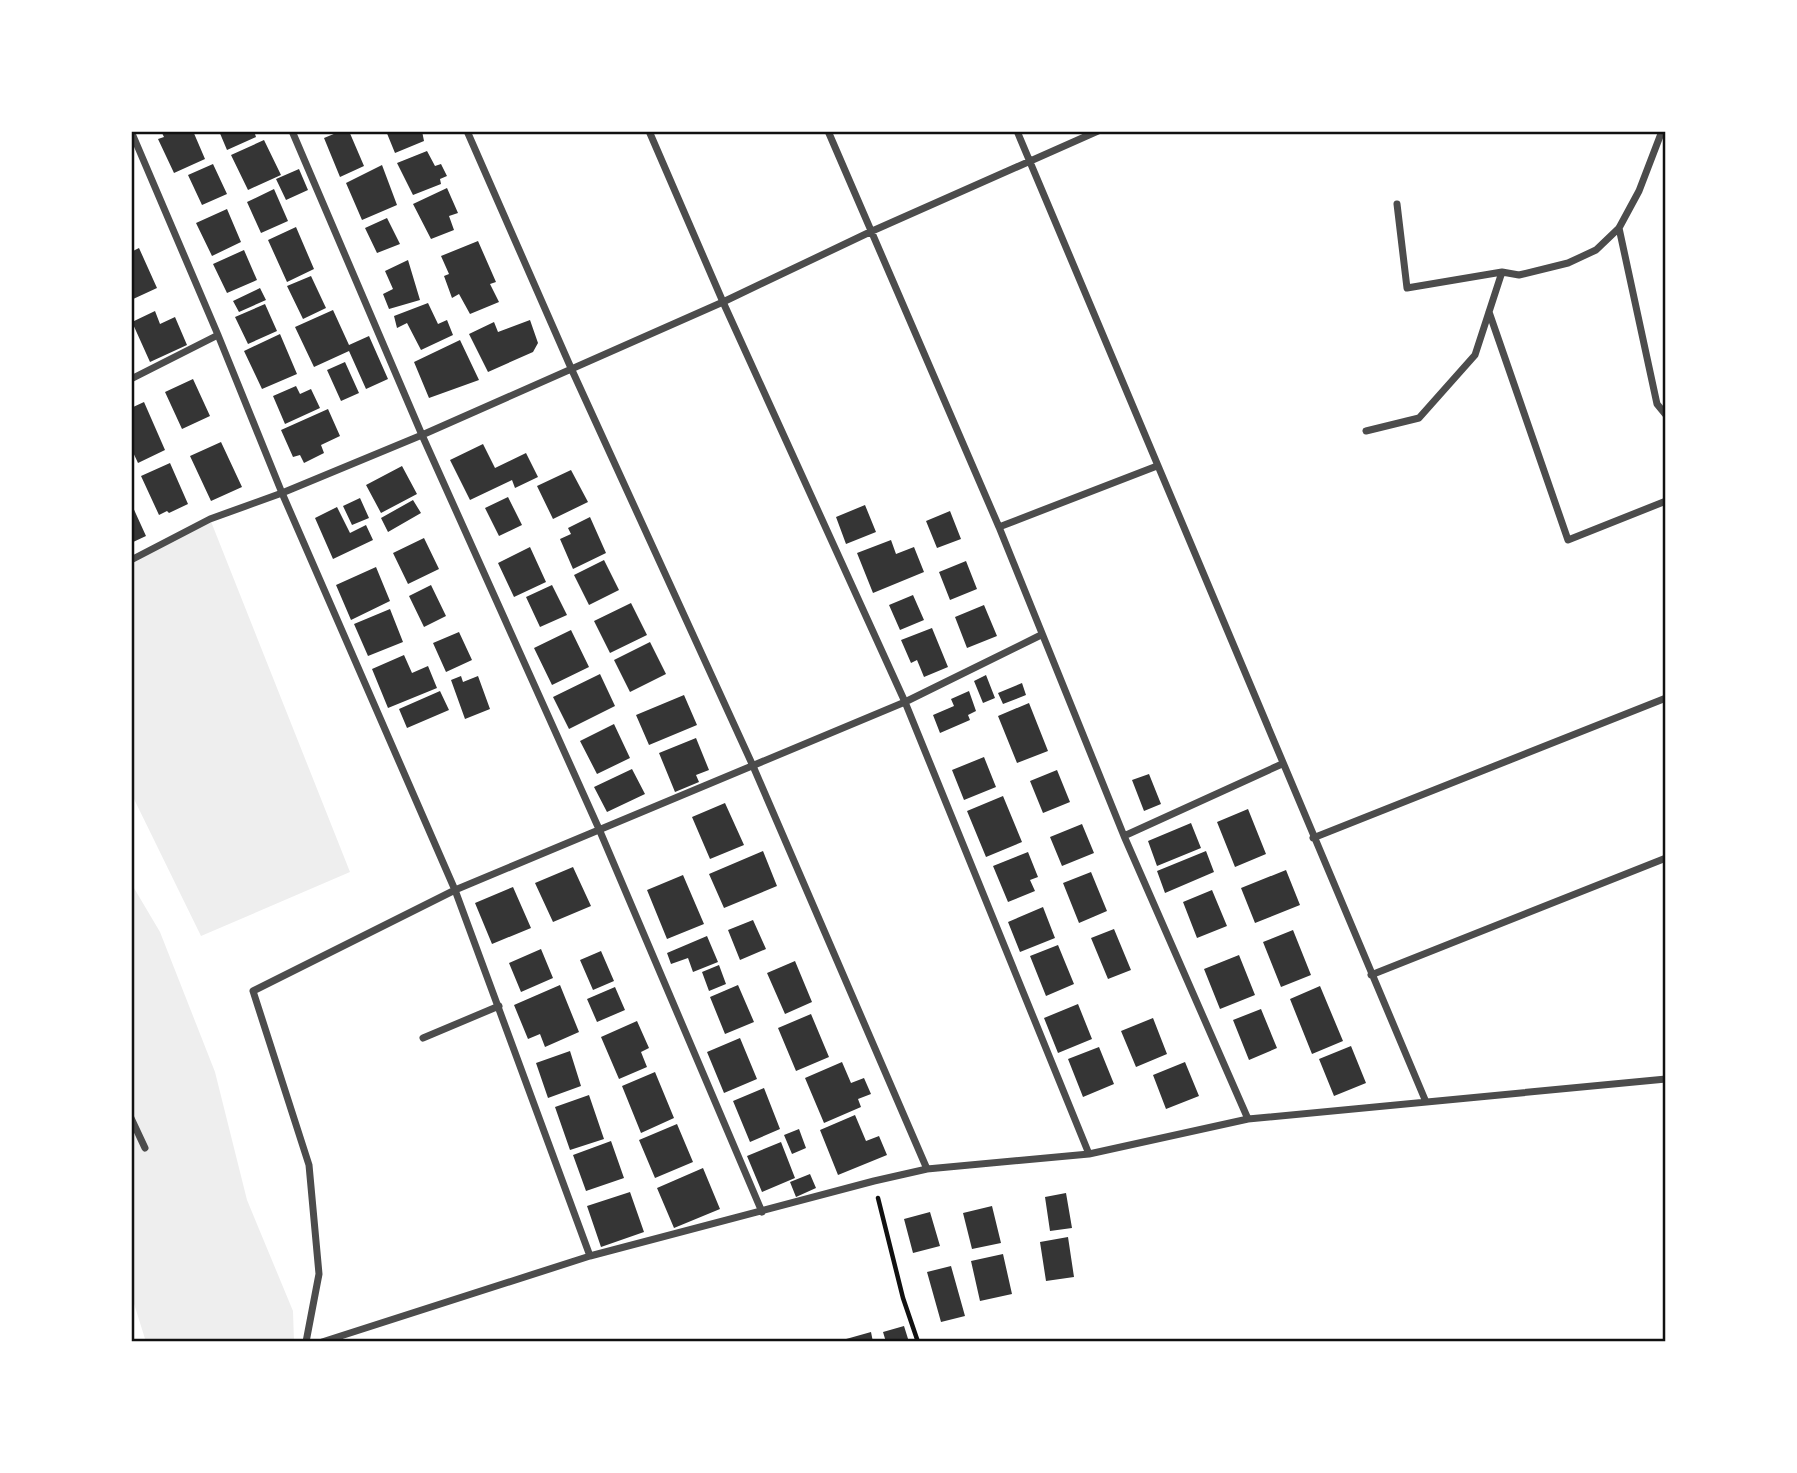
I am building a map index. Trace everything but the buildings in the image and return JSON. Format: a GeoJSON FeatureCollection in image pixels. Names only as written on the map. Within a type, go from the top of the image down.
{"type":"FeatureCollection","features":[{"type":"Feature","properties":{"kind":"street"},"geometry":{"type":"LineString","coordinates":[[131,131],[282,493],[455,890],[590,1256]]}},
{"type":"Feature","properties":{"kind":"street"},"geometry":{"type":"LineString","coordinates":[[292,131],[422,435],[599,829],[762,1212]]}},
{"type":"Feature","properties":{"kind":"street"},"geometry":{"type":"LineString","coordinates":[[467,131],[570,368],[753,766],[927,1169]]}},
{"type":"Feature","properties":{"kind":"street"},"geometry":{"type":"LineString","coordinates":[[649,131],[723,302],[905,702],[1089,1154]]}},
{"type":"Feature","properties":{"kind":"street"},"geometry":{"type":"LineString","coordinates":[[828,131],[999,527],[1124,836],[1248,1119]]}},
{"type":"Feature","properties":{"kind":"street"},"geometry":{"type":"LineString","coordinates":[[1017,131],[1426,1102]]}},
{"type":"Feature","properties":{"kind":"street"},"geometry":{"type":"LineString","coordinates":[[131,560],[210,519],[282,493],[422,435],[723,302],[870,232],[1098,131]]}},
{"type":"Feature","properties":{"kind":"street"},"geometry":{"type":"LineString","coordinates":[[1396,204],[1407,288],[1502,272],[1519,275],[1568,263],[1596,250],[1619,228],[1639,191],[1662,131]]}},
{"type":"Feature","properties":{"kind":"street"},"geometry":{"type":"LineString","coordinates":[[1619,228],[1657,404],[1666,415]]}},
{"type":"Feature","properties":{"kind":"street"},"geometry":{"type":"LineString","coordinates":[[1366,431],[1419,418],[1475,355],[1502,272]]}},
{"type":"Feature","properties":{"kind":"street"},"geometry":{"type":"LineString","coordinates":[[1489,312],[1568,540],[1666,501]]}},
{"type":"Feature","properties":{"kind":"street"},"geometry":{"type":"LineString","coordinates":[[131,379],[218,335]]}},
{"type":"Feature","properties":{"kind":"street"},"geometry":{"type":"LineString","coordinates":[[999,527],[1157,466]]}},
{"type":"Feature","properties":{"kind":"street"},"geometry":{"type":"LineString","coordinates":[[306,1342],[319,1273],[309,1165],[253,991],[455,890],[905,702],[1041,635]]}},
{"type":"Feature","properties":{"kind":"street"},"geometry":{"type":"LineString","coordinates":[[1313,838],[1666,698]]}},
{"type":"Feature","properties":{"kind":"street"},"geometry":{"type":"LineString","coordinates":[[1124,836],[1282,764]]}},
{"type":"Feature","properties":{"kind":"street"},"geometry":{"type":"LineString","coordinates":[[1371,975],[1666,858]]}},
{"type":"Feature","properties":{"kind":"street"},"geometry":{"type":"LineString","coordinates":[[422,1038],[499,1006]]}},
{"type":"Feature","properties":{"kind":"street"},"geometry":{"type":"LineString","coordinates":[[322,1342],[590,1256],[927,1169],[1089,1154],[1248,1119],[1666,1079]]}},
{"type":"Feature","properties":{"kind":"street"},"geometry":{"type":"LineString","coordinates":[[131,1118],[145,1148]]}},
{"type":"Feature","properties":{"kind":"path"},"geometry":{"type":"LineString","coordinates":[[874,1181],[903,1298],[918,1342]]}},
{"type":"Feature","properties":{"kind":"shaded area"},"geometry":{"type":"Polygon","coordinates":[[[210,519],[350,872],[201,936],[134,799],[131,802],[131,560],[210,519]]]}},
{"type":"Feature","properties":{"kind":"shaded area"},"geometry":{"type":"Polygon","coordinates":[[[131,883],[160,932],[215,1072],[247,1200],[293,1311],[294,1342],[146,1342],[131,1294],[131,883]]]}}]}
